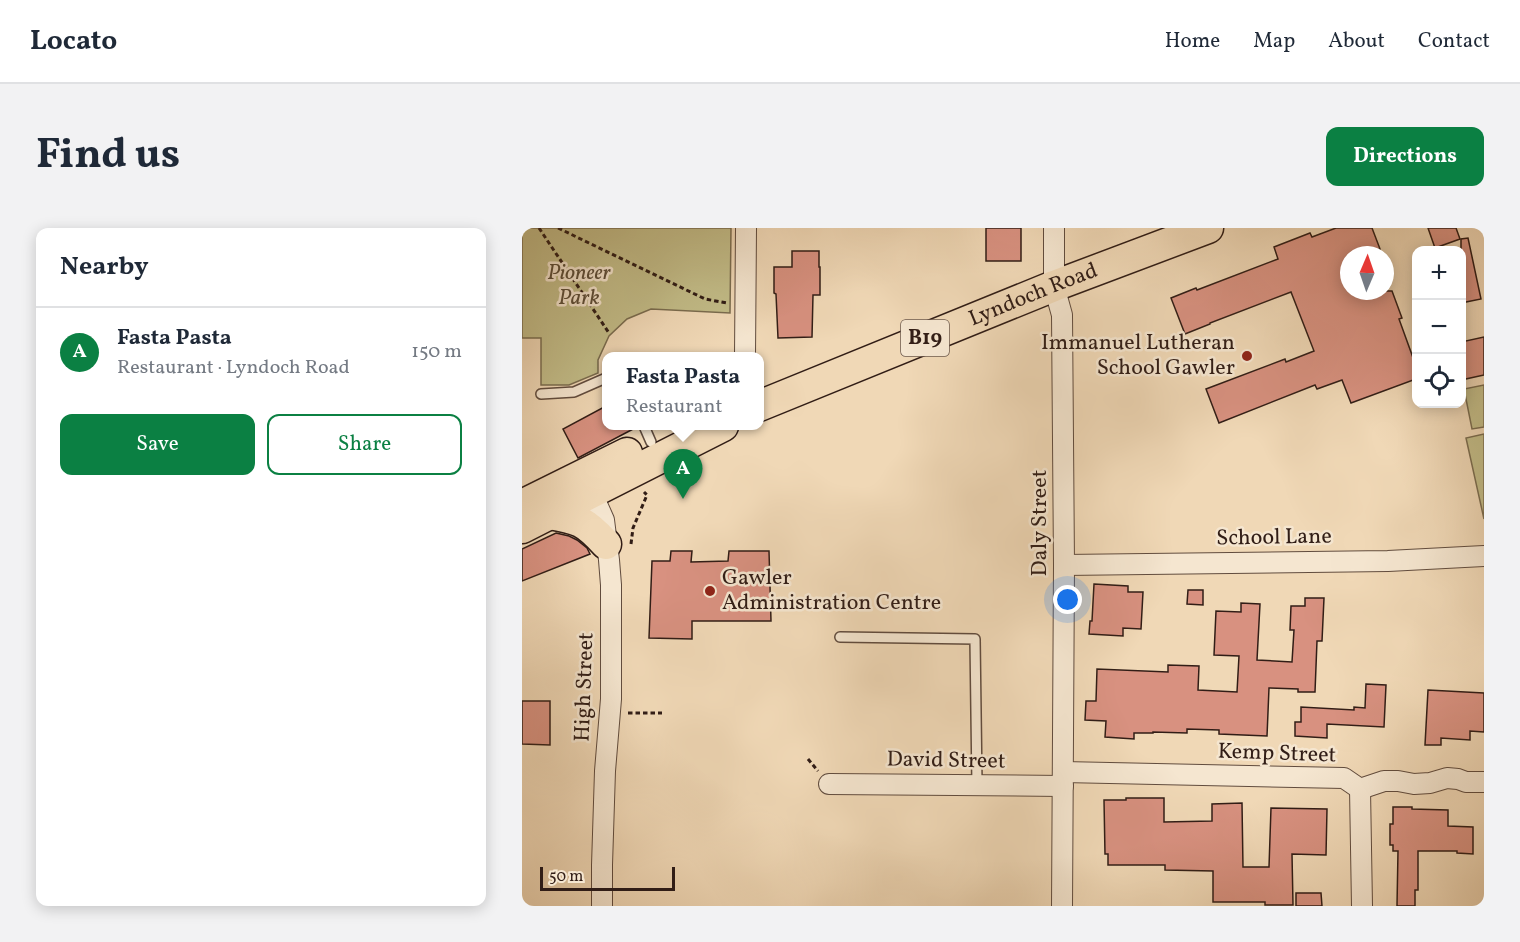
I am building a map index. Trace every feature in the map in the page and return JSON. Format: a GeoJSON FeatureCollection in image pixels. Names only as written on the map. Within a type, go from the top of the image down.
{"type":"FeatureCollection","features":[{"type":"Feature","properties":{"kind":"main road","name":"Lyndoch Road"},"geometry":{"type":"LineString","coordinates":[[764,403],[1054,286],[1208,228]]}},
{"type":"Feature","properties":{"kind":"main road"},"geometry":{"type":"LineString","coordinates":[[588,483],[647,434],[669,430]]}},
{"type":"Feature","properties":{"kind":"main road"},"geometry":{"type":"LineString","coordinates":[[522,528],[536,510],[588,483],[714,430]]}},
{"type":"Feature","properties":{"kind":"main road"},"geometry":{"type":"LineString","coordinates":[[536,510],[572,518],[618,546]]}},
{"type":"Feature","properties":{"kind":"street"},"geometry":{"type":"LineString","coordinates":[[745,352],[746,228]]}},
{"type":"Feature","properties":{"kind":"street","name":"Daly Street"},"geometry":{"type":"LineString","coordinates":[[1054,228],[1054,286],[1062,315],[1064,565],[1062,906]]}},
{"type":"Feature","properties":{"kind":"street","name":"High Street"},"geometry":{"type":"LineString","coordinates":[[588,483],[618,546],[609,560],[611,699],[605,771],[602,906]]}},
{"type":"Feature","properties":{"kind":"street","name":"School Lane"},"geometry":{"type":"LineString","coordinates":[[1064,565],[1388,561],[1484,556]]}},
{"type":"Feature","properties":{"kind":"street","name":"Kemp Street"},"geometry":{"type":"LineString","coordinates":[[1063,779],[1344,778],[1359,789],[1384,781],[1414,784],[1430,783],[1447,778],[1466,782],[1484,782]]}},
{"type":"Feature","properties":{"kind":"street","name":"David Street"},"geometry":{"type":"LineString","coordinates":[[829,784],[977,785],[1063,779]]}},
{"type":"Feature","properties":{"kind":"street"},"geometry":{"type":"LineString","coordinates":[[1359,789],[1362,906]]}},
{"type":"Feature","properties":{"kind":"lane"},"geometry":{"type":"LineString","coordinates":[[541,394],[574,392],[602,380]]}},
{"type":"Feature","properties":{"kind":"lane"},"geometry":{"type":"LineString","coordinates":[[840,637],[975,639],[977,785]]}},
{"type":"Feature","properties":{"kind":"path"},"geometry":{"type":"LineString","coordinates":[[539,228],[609,333]]}},
{"type":"Feature","properties":{"kind":"path"},"geometry":{"type":"LineString","coordinates":[[558,228],[705,299],[729,303]]}},
{"type":"Feature","properties":{"kind":"path"},"geometry":{"type":"LineString","coordinates":[[618,546],[633,528],[647,495]]}},
{"type":"Feature","properties":{"kind":"path"},"geometry":{"type":"LineString","coordinates":[[626,713],[662,713]]}},
{"type":"Feature","properties":{"kind":"green space","name":"Pioneer Park"},"geometry":{"type":"Polygon","coordinates":[[[522,228],[731,228],[730,313],[651,309],[627,319],[609,336],[598,360],[598,373],[569,385],[541,385],[541,338],[522,338],[522,228]]]}},
{"type":"Feature","properties":{"kind":"green space"},"geometry":{"type":"Polygon","coordinates":[[[1484,385],[1484,427],[1472,429],[1466,389],[1484,385]]]}},
{"type":"Feature","properties":{"kind":"green space"},"geometry":{"type":"Polygon","coordinates":[[[1484,434],[1484,519],[1466,438],[1484,434]]]}},
{"type":"Feature","properties":{"kind":"building"},"geometry":{"type":"Polygon","coordinates":[[[986,228],[1021,228],[1021,261],[986,261],[986,228]]]}},
{"type":"Feature","properties":{"kind":"building"},"geometry":{"type":"Polygon","coordinates":[[[1336,228],[1372,228],[1379,246],[1340,246],[1340,300],[1394,300],[1394,296],[1402,318],[1399,319],[1412,355],[1412,380],[1351,403],[1342,380],[1317,389],[1315,385],[1219,423],[1206,389],[1285,359],[1286,362],[1314,351],[1291,292],[1185,334],[1171,298],[1278,259],[1274,247],[1310,233],[1312,237],[1336,228]]]}},
{"type":"Feature","properties":{"kind":"building"},"geometry":{"type":"Polygon","coordinates":[[[1428,228],[1456,228],[1460,239],[1434,246],[1428,228]]]}},
{"type":"Feature","properties":{"kind":"building"},"geometry":{"type":"Polygon","coordinates":[[[1468,238],[1481,299],[1466,302],[1466,246],[1461,246],[1461,239],[1468,238]]]}},
{"type":"Feature","properties":{"kind":"building"},"geometry":{"type":"Polygon","coordinates":[[[792,251],[819,251],[820,295],[813,295],[812,337],[778,338],[774,267],[792,267],[792,251]]]}},
{"type":"Feature","properties":{"kind":"building"},"geometry":{"type":"Polygon","coordinates":[[[1484,337],[1484,375],[1466,379],[1466,341],[1484,337]]]}},
{"type":"Feature","properties":{"kind":"building"},"geometry":{"type":"Polygon","coordinates":[[[602,408],[602,430],[631,430],[578,458],[563,429],[602,408]]]}},
{"type":"Feature","properties":{"kind":"building"},"geometry":{"type":"Polygon","coordinates":[[[556,533],[577,540],[587,548],[590,554],[522,581],[522,549],[556,533]]]}},
{"type":"Feature","properties":{"kind":"building","name":"Gawler Administration Centre"},"geometry":{"type":"Polygon","coordinates":[[[671,551],[692,551],[691,562],[728,561],[729,551],[769,551],[771,621],[692,621],[692,639],[649,638],[652,561],[670,561],[671,551]]]}},
{"type":"Feature","properties":{"kind":"building"},"geometry":{"type":"Polygon","coordinates":[[[1094,584],[1128,586],[1128,592],[1143,592],[1141,629],[1123,628],[1123,636],[1089,634],[1094,584]]]}},
{"type":"Feature","properties":{"kind":"building"},"geometry":{"type":"Polygon","coordinates":[[[1188,590],[1203,590],[1203,605],[1187,604],[1188,590]]]}},
{"type":"Feature","properties":{"kind":"building"},"geometry":{"type":"Polygon","coordinates":[[[1305,598],[1324,598],[1322,641],[1317,641],[1315,692],[1269,688],[1267,736],[1219,734],[1219,730],[1187,729],[1187,733],[1134,733],[1134,739],[1105,737],[1106,721],[1085,720],[1086,701],[1096,701],[1097,669],[1168,672],[1168,665],[1199,666],[1198,690],[1237,692],[1239,656],[1214,655],[1216,611],[1241,612],[1241,603],[1260,604],[1257,660],[1292,662],[1294,630],[1290,630],[1291,606],[1305,606],[1305,598]]]}},
{"type":"Feature","properties":{"kind":"building"},"geometry":{"type":"Polygon","coordinates":[[[1366,684],[1386,685],[1384,727],[1327,724],[1327,738],[1295,736],[1295,722],[1301,722],[1301,707],[1354,710],[1354,707],[1365,708],[1366,684]]]}},
{"type":"Feature","properties":{"kind":"building"},"geometry":{"type":"Polygon","coordinates":[[[1428,690],[1484,693],[1484,732],[1470,731],[1470,740],[1441,738],[1441,745],[1425,745],[1428,690]]]}},
{"type":"Feature","properties":{"kind":"building"},"geometry":{"type":"Polygon","coordinates":[[[522,701],[550,701],[550,745],[522,744],[522,701]]]}},
{"type":"Feature","properties":{"kind":"building"},"geometry":{"type":"Polygon","coordinates":[[[1126,798],[1164,798],[1164,822],[1212,821],[1212,804],[1242,803],[1243,867],[1269,867],[1271,808],[1327,809],[1326,855],[1292,854],[1293,905],[1265,905],[1265,902],[1213,902],[1213,871],[1165,870],[1165,865],[1108,865],[1108,854],[1105,854],[1104,800],[1126,800],[1126,798]]]}},
{"type":"Feature","properties":{"kind":"building"},"geometry":{"type":"Polygon","coordinates":[[[1393,807],[1448,810],[1448,826],[1473,827],[1473,854],[1457,853],[1457,851],[1418,851],[1418,890],[1415,890],[1415,906],[1397,906],[1398,851],[1393,851],[1393,845],[1390,845],[1393,807]]]}},
{"type":"Feature","properties":{"kind":"building"},"geometry":{"type":"Polygon","coordinates":[[[1296,893],[1321,893],[1322,906],[1296,906],[1296,893]]]}},
{"type":"Feature","properties":{"kind":"place","name":"Immanuel Lutheran School Gawler"},"geometry":{"type":"Point","coordinates":[1247,356]}},
{"type":"Feature","properties":{"kind":"place","name":"Fasta Pasta"},"geometry":{"type":"Point","coordinates":[683,499]}},
{"type":"Feature","properties":{"kind":"place","name":"Gawler Administration Centre"},"geometry":{"type":"Point","coordinates":[710,591]}}]}
